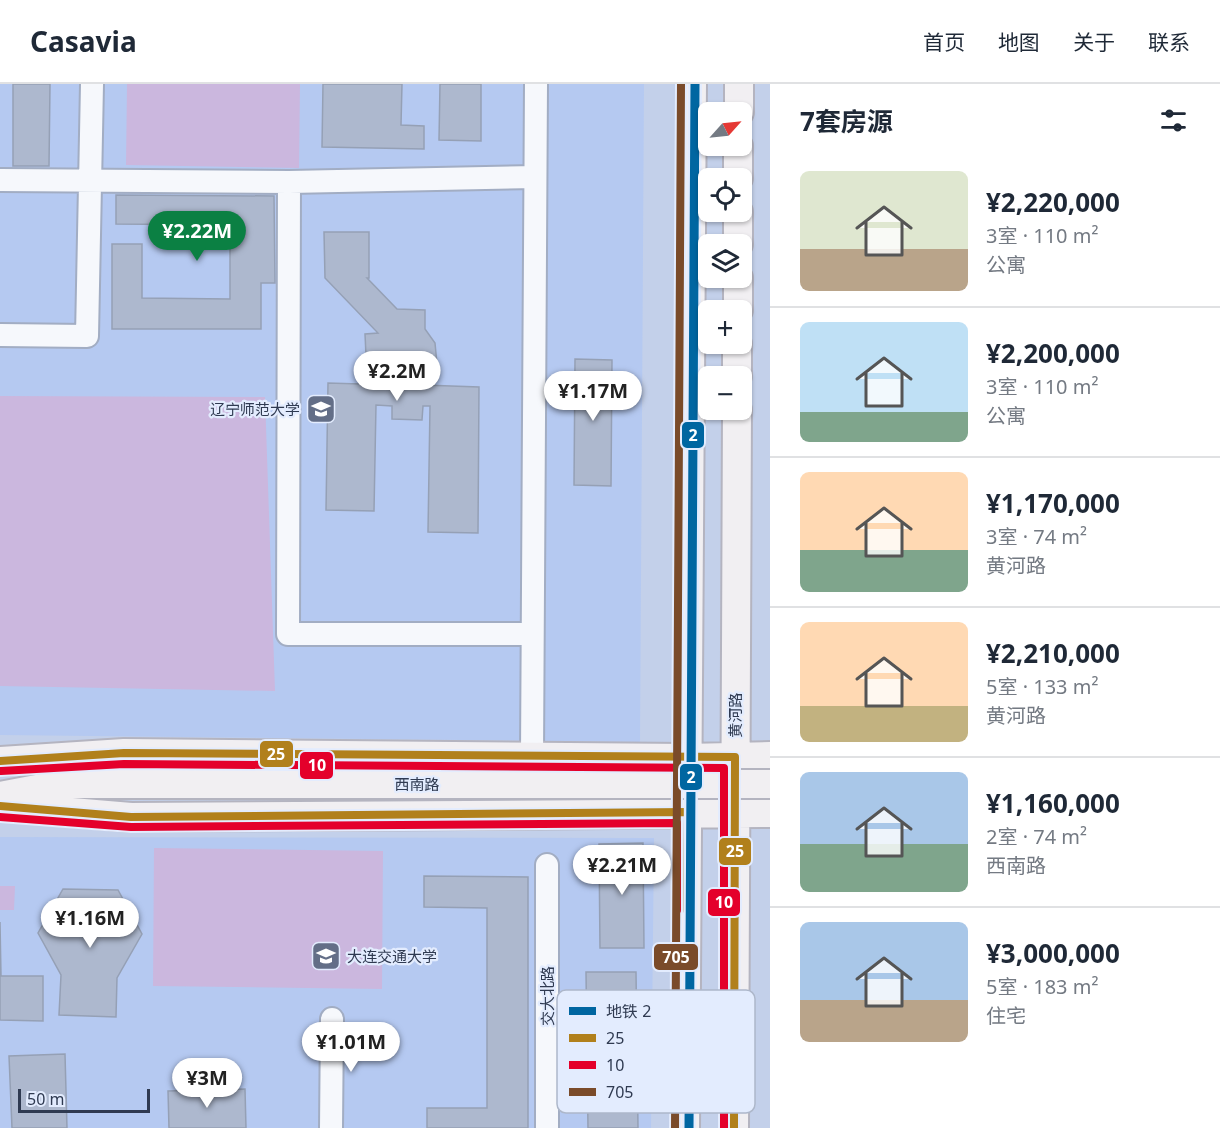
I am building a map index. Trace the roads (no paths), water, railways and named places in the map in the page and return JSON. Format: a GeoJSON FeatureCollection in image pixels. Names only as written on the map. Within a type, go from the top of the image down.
{"type":"FeatureCollection","features":[{"type":"Feature","properties":{"kind":"main road"},"geometry":{"type":"LineString","coordinates":[[687,990],[692,84]]}},
{"type":"Feature","properties":{"kind":"main road"},"geometry":{"type":"LineString","coordinates":[[739,84],[739,102]]}},
{"type":"Feature","properties":{"kind":"main road","name":"黄河路"},"geometry":{"type":"LineString","coordinates":[[734,990],[737,420]]}},
{"type":"Feature","properties":{"kind":"main road","name":"西南路"},"geometry":{"type":"LineString","coordinates":[[0,761],[124,753],[687,758],[770,756]]}},
{"type":"Feature","properties":{"kind":"main road"},"geometry":{"type":"LineString","coordinates":[[0,770],[63,784]]}},
{"type":"Feature","properties":{"kind":"main road"},"geometry":{"type":"LineString","coordinates":[[0,796],[63,784]]}},
{"type":"Feature","properties":{"kind":"main road","name":"西南路"},"geometry":{"type":"LineString","coordinates":[[63,784],[770,784]]}},
{"type":"Feature","properties":{"kind":"main road","name":"西南路"},"geometry":{"type":"LineString","coordinates":[[0,806],[131,817],[770,813]]}},
{"type":"Feature","properties":{"kind":"main road"},"geometry":{"type":"LineString","coordinates":[[686,1113],[686,1128]]}},
{"type":"Feature","properties":{"kind":"main road","name":"黄河路"},"geometry":{"type":"LineString","coordinates":[[734,1113],[734,1128]]}},
{"type":"Feature","properties":{"kind":"street"},"geometry":{"type":"LineString","coordinates":[[0,335],[87,336],[92,84]]}},
{"type":"Feature","properties":{"kind":"street"},"geometry":{"type":"LineString","coordinates":[[532,756],[536,84]]}},
{"type":"Feature","properties":{"kind":"street"},"geometry":{"type":"LineString","coordinates":[[0,180],[289,182],[535,177]]}},
{"type":"Feature","properties":{"kind":"street"},"geometry":{"type":"LineString","coordinates":[[289,182],[288,634],[532,634]]}},
{"type":"Feature","properties":{"kind":"street","name":"交大北路"},"geometry":{"type":"LineString","coordinates":[[547,865],[548,1128]]}},
{"type":"Feature","properties":{"kind":"street"},"geometry":{"type":"LineString","coordinates":[[331,1128],[332,1018]]}},
{"type":"Feature","properties":{"kind":"metro line","name":"2"},"geometry":{"type":"LineString","coordinates":[[690,990],[695,84]]}},
{"type":"Feature","properties":{"kind":"metro line","name":"2"},"geometry":{"type":"LineString","coordinates":[[689,1113],[689,1128]]}},
{"type":"Feature","properties":{"kind":"place","name":"辽宁师范大学"},"geometry":{"type":"Point","coordinates":[321,409]}},
{"type":"Feature","properties":{"kind":"place","name":"大连交通大学"},"geometry":{"type":"Point","coordinates":[326,956]}}]}
